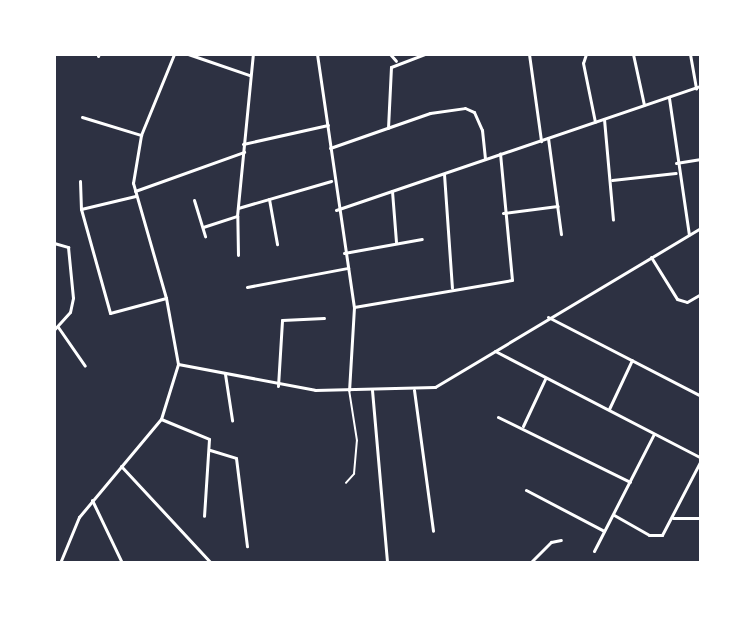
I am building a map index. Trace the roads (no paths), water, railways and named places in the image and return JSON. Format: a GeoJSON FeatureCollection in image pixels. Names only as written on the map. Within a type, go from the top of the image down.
{"type":"FeatureCollection","features":[{"type":"Feature","properties":{"kind":"street"},"geometry":{"type":"LineString","coordinates":[[60,563],[92,500],[161,419],[178,364],[166,298],[135,196],[133,172],[141,135],[174,54]]}},
{"type":"Feature","properties":{"kind":"street"},"geometry":{"type":"LineString","coordinates":[[188,54],[250,76]]}},
{"type":"Feature","properties":{"kind":"street"},"geometry":{"type":"LineString","coordinates":[[238,255],[237,216],[253,54]]}},
{"type":"Feature","properties":{"kind":"street"},"geometry":{"type":"LineString","coordinates":[[317,54],[328,125],[336,210],[354,308],[349,390]]}},
{"type":"Feature","properties":{"kind":"street"},"geometry":{"type":"LineString","coordinates":[[390,54],[396,61]]}},
{"type":"Feature","properties":{"kind":"street"},"geometry":{"type":"LineString","coordinates":[[388,128],[390,73],[396,61],[425,54]]}},
{"type":"Feature","properties":{"kind":"street"},"geometry":{"type":"LineString","coordinates":[[529,54],[541,141]]}},
{"type":"Feature","properties":{"kind":"street"},"geometry":{"type":"LineString","coordinates":[[586,54],[583,63],[595,122]]}},
{"type":"Feature","properties":{"kind":"street"},"geometry":{"type":"LineString","coordinates":[[633,54],[644,106]]}},
{"type":"Feature","properties":{"kind":"street"},"geometry":{"type":"LineString","coordinates":[[336,210],[699,87],[690,54]]}},
{"type":"Feature","properties":{"kind":"street"},"geometry":{"type":"LineString","coordinates":[[669,98],[676,173],[689,235]]}},
{"type":"Feature","properties":{"kind":"street"},"geometry":{"type":"LineString","coordinates":[[330,148],[439,111],[471,109],[482,130],[485,159]]}},
{"type":"Feature","properties":{"kind":"street"},"geometry":{"type":"LineString","coordinates":[[82,117],[141,135]]}},
{"type":"Feature","properties":{"kind":"street"},"geometry":{"type":"LineString","coordinates":[[604,119],[612,180],[613,220]]}},
{"type":"Feature","properties":{"kind":"street"},"geometry":{"type":"LineString","coordinates":[[243,144],[328,125]]}},
{"type":"Feature","properties":{"kind":"street"},"geometry":{"type":"LineString","coordinates":[[548,138],[561,234]]}},
{"type":"Feature","properties":{"kind":"street"},"geometry":{"type":"LineString","coordinates":[[135,191],[244,152]]}},
{"type":"Feature","properties":{"kind":"street"},"geometry":{"type":"LineString","coordinates":[[354,308],[452,288],[512,280],[503,213],[500,154]]}},
{"type":"Feature","properties":{"kind":"street"},"geometry":{"type":"LineString","coordinates":[[676,163],[701,159]]}},
{"type":"Feature","properties":{"kind":"street"},"geometry":{"type":"LineString","coordinates":[[444,173],[452,288]]}},
{"type":"Feature","properties":{"kind":"street"},"geometry":{"type":"LineString","coordinates":[[612,180],[676,173]]}},
{"type":"Feature","properties":{"kind":"street"},"geometry":{"type":"LineString","coordinates":[[80,181],[81,209],[110,313],[166,298]]}},
{"type":"Feature","properties":{"kind":"street"},"geometry":{"type":"LineString","coordinates":[[238,208],[332,181]]}},
{"type":"Feature","properties":{"kind":"street"},"geometry":{"type":"LineString","coordinates":[[344,253],[391,248],[396,242],[393,191]]}},
{"type":"Feature","properties":{"kind":"street"},"geometry":{"type":"LineString","coordinates":[[81,209],[135,196]]}},
{"type":"Feature","properties":{"kind":"street"},"geometry":{"type":"LineString","coordinates":[[269,199],[277,244]]}},
{"type":"Feature","properties":{"kind":"street"},"geometry":{"type":"LineString","coordinates":[[194,200],[205,236]]}},
{"type":"Feature","properties":{"kind":"street"},"geometry":{"type":"LineString","coordinates":[[503,213],[558,206]]}},
{"type":"Feature","properties":{"kind":"street"},"geometry":{"type":"LineString","coordinates":[[203,227],[237,216]]}},
{"type":"Feature","properties":{"kind":"street"},"geometry":{"type":"LineString","coordinates":[[178,364],[278,386],[349,390],[414,390],[454,380],[547,316],[581,303],[651,257],[701,228]]}},
{"type":"Feature","properties":{"kind":"street"},"geometry":{"type":"LineString","coordinates":[[396,242],[422,239]]}},
{"type":"Feature","properties":{"kind":"street"},"geometry":{"type":"LineString","coordinates":[[54,243],[68,247],[73,298],[70,312],[54,330]]}},
{"type":"Feature","properties":{"kind":"street"},"geometry":{"type":"LineString","coordinates":[[651,257],[677,299],[687,302],[701,294]]}},
{"type":"Feature","properties":{"kind":"street"},"geometry":{"type":"LineString","coordinates":[[247,287],[348,268]]}},
{"type":"Feature","properties":{"kind":"street"},"geometry":{"type":"LineString","coordinates":[[547,316],[701,396]]}},
{"type":"Feature","properties":{"kind":"street"},"geometry":{"type":"LineString","coordinates":[[278,386],[282,320],[324,318]]}},
{"type":"Feature","properties":{"kind":"street"},"geometry":{"type":"LineString","coordinates":[[58,327],[85,366]]}},
{"type":"Feature","properties":{"kind":"street"},"geometry":{"type":"LineString","coordinates":[[495,351],[701,459],[673,518],[655,538],[614,515]]}},
{"type":"Feature","properties":{"kind":"street"},"geometry":{"type":"LineString","coordinates":[[609,409],[632,360]]}},
{"type":"Feature","properties":{"kind":"street"},"geometry":{"type":"LineString","coordinates":[[225,374],[232,420]]}},
{"type":"Feature","properties":{"kind":"street"},"geometry":{"type":"LineString","coordinates":[[522,427],[545,379]]}},
{"type":"Feature","properties":{"kind":"street"},"geometry":{"type":"LineString","coordinates":[[372,390],[387,563]]}},
{"type":"Feature","properties":{"kind":"street"},"geometry":{"type":"LineString","coordinates":[[414,390],[433,531]]}},
{"type":"Feature","properties":{"kind":"street"},"geometry":{"type":"LineString","coordinates":[[498,417],[630,482]]}},
{"type":"Feature","properties":{"kind":"street"},"geometry":{"type":"LineString","coordinates":[[161,419],[207,436],[209,450],[204,516]]}},
{"type":"Feature","properties":{"kind":"street"},"geometry":{"type":"LineString","coordinates":[[594,551],[654,434]]}},
{"type":"Feature","properties":{"kind":"street"},"geometry":{"type":"LineString","coordinates":[[209,450],[236,458],[247,546]]}},
{"type":"Feature","properties":{"kind":"street"},"geometry":{"type":"LineString","coordinates":[[121,466],[211,563]]}},
{"type":"Feature","properties":{"kind":"street"},"geometry":{"type":"LineString","coordinates":[[526,490],[604,531]]}},
{"type":"Feature","properties":{"kind":"street"},"geometry":{"type":"LineString","coordinates":[[92,500],[122,563]]}},
{"type":"Feature","properties":{"kind":"street"},"geometry":{"type":"LineString","coordinates":[[673,518],[701,518]]}},
{"type":"Feature","properties":{"kind":"street"},"geometry":{"type":"LineString","coordinates":[[530,563],[551,542],[561,540]]}},
{"type":"Feature","properties":{"kind":"lane"},"geometry":{"type":"LineString","coordinates":[[346,483],[354,474],[357,441],[349,390]]}}]}
